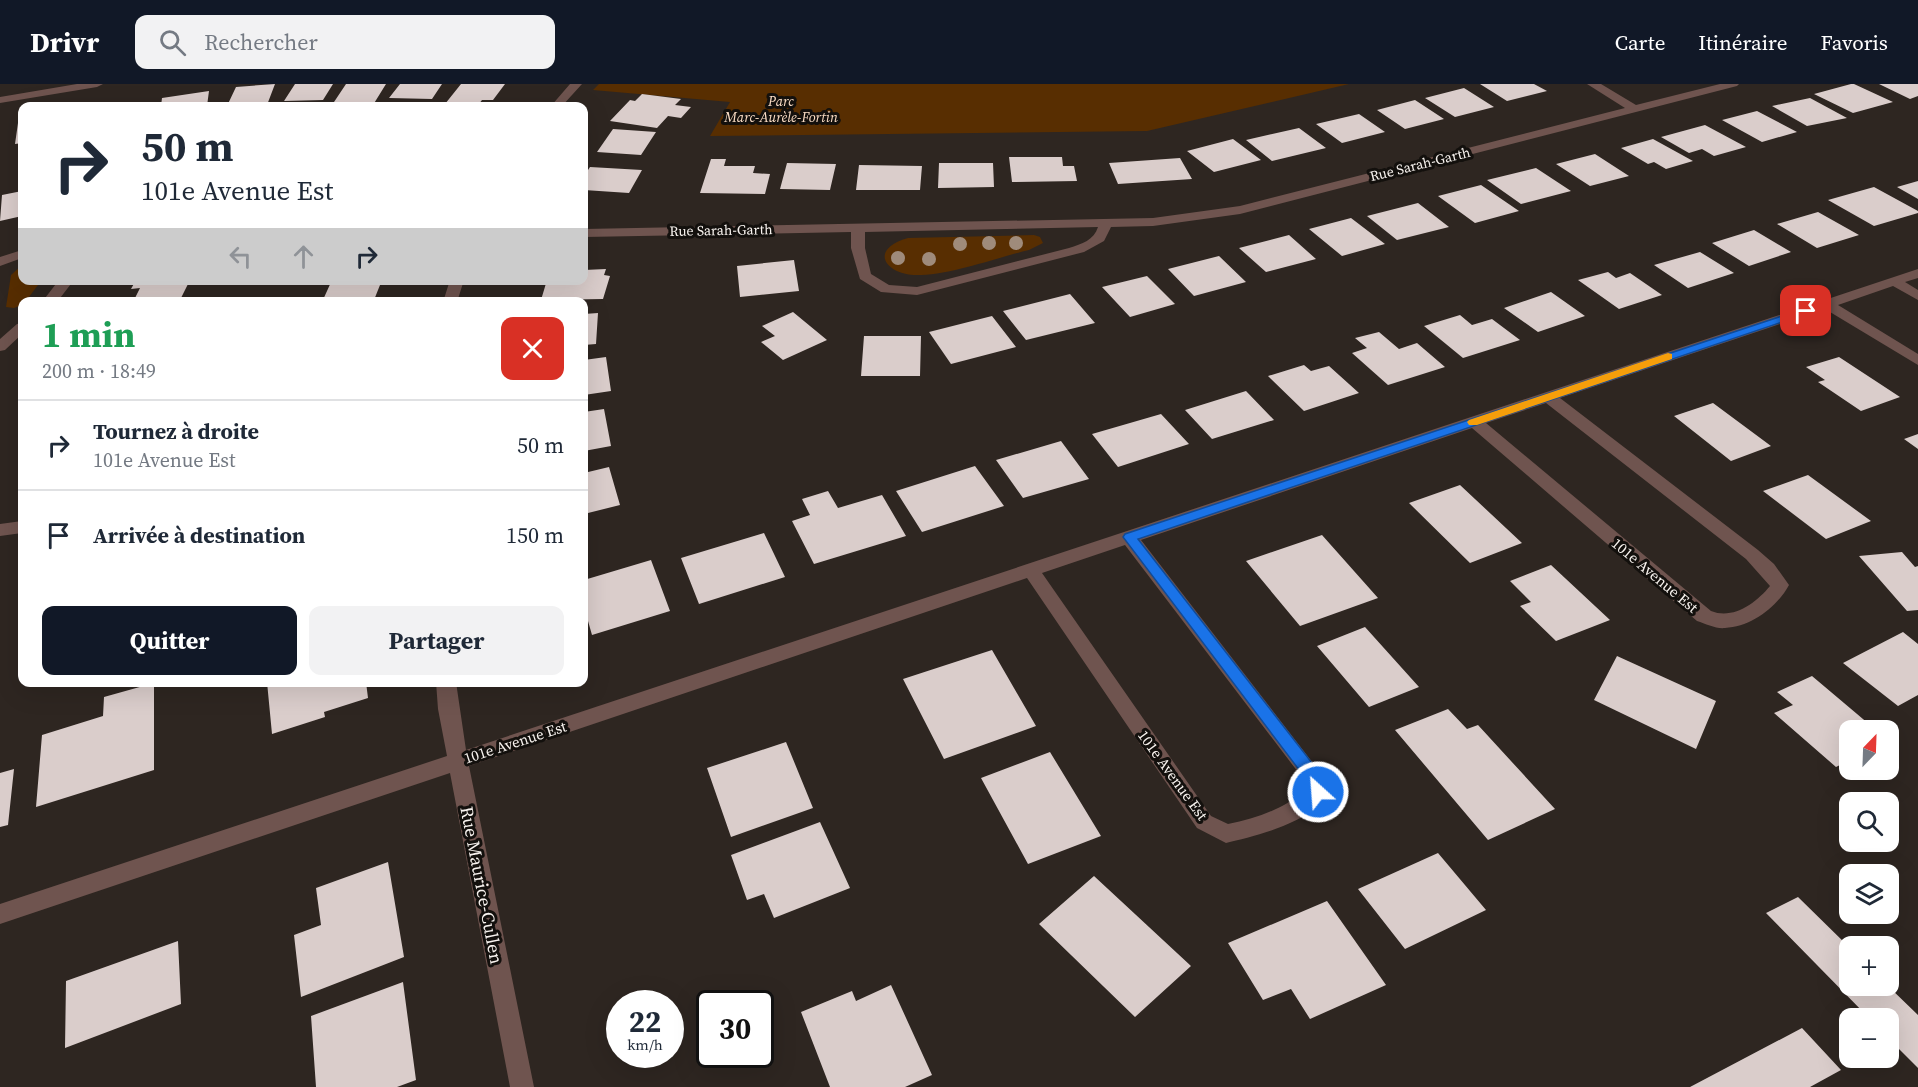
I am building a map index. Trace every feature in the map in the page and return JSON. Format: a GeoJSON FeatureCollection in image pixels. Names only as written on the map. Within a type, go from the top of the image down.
{"type":"FeatureCollection","features":[{"type":"Feature","properties":{"kind":"street"},"geometry":{"type":"LineString","coordinates":[[6,99],[13,84]]}},
{"type":"Feature","properties":{"kind":"street"},"geometry":{"type":"LineString","coordinates":[[6,99],[97,84]]}},
{"type":"Feature","properties":{"kind":"street"},"geometry":{"type":"LineString","coordinates":[[560,102],[576,84]]}},
{"type":"Feature","properties":{"kind":"street"},"geometry":{"type":"LineString","coordinates":[[1593,84],[1634,109]]}},
{"type":"Feature","properties":{"kind":"street","name":"Rue Sarah-Garth"},"geometry":{"type":"LineString","coordinates":[[588,233],[1152,222],[1225,213],[1733,84]]}},
{"type":"Feature","properties":{"kind":"street"},"geometry":{"type":"LineString","coordinates":[[858,226],[858,248],[865,276],[886,289],[906,292],[932,289],[1074,251],[1100,238],[1105,223]]}},
{"type":"Feature","properties":{"kind":"street"},"geometry":{"type":"LineString","coordinates":[[0,262],[18,255]]}},
{"type":"Feature","properties":{"kind":"street","name":"101e Avenue Est"},"geometry":{"type":"LineString","coordinates":[[0,914],[1918,273]]}},
{"type":"Feature","properties":{"kind":"street"},"geometry":{"type":"LineString","coordinates":[[1894,281],[1918,296]]}},
{"type":"Feature","properties":{"kind":"street"},"geometry":{"type":"LineString","coordinates":[[53,297],[63,285]]}},
{"type":"Feature","properties":{"kind":"street"},"geometry":{"type":"LineString","coordinates":[[1827,304],[1918,360]]}},
{"type":"Feature","properties":{"kind":"street"},"geometry":{"type":"LineString","coordinates":[[0,347],[18,331]]}},
{"type":"Feature","properties":{"kind":"street","name":"101e Avenue Est"},"geometry":{"type":"LineString","coordinates":[[1475,422],[1704,616],[1730,621],[1770,600],[1780,585],[1773,573],[1756,557],[1660,480],[1548,397]]}},
{"type":"Feature","properties":{"kind":"street"},"geometry":{"type":"LineString","coordinates":[[0,530],[18,528]]}},
{"type":"Feature","properties":{"kind":"street","name":"101e Avenue Est"},"geometry":{"type":"LineString","coordinates":[[1031,570],[1204,822],[1226,834],[1249,830],[1304,806],[1318,792],[1313,776],[1129,537]]}},
{"type":"Feature","properties":{"kind":"street","name":"Rue Maurice-Cullen"},"geometry":{"type":"LineString","coordinates":[[446,687],[448,709],[522,1087]]}},
{"type":"Feature","properties":{"kind":"green space","name":"Parc Marc-Aurèle-Fortin"},"geometry":{"type":"Polygon","coordinates":[[[599,84],[1349,84],[1147,131],[710,136],[730,102],[593,90],[599,84]]]}},
{"type":"Feature","properties":{"kind":"green space"},"geometry":{"type":"Polygon","coordinates":[[[1034,235],[1040,237],[1043,243],[1029,250],[961,269],[933,274],[899,272],[886,262],[885,256],[888,249],[895,243],[908,238],[1034,235]]]}},
{"type":"Feature","properties":{"kind":"green space"},"geometry":{"type":"Polygon","coordinates":[[[18,269],[18,285],[38,285],[29,297],[18,297],[18,306],[14,308],[6,307],[11,275],[18,269]]]}},
{"type":"Feature","properties":{"kind":"building"},"geometry":{"type":"Polygon","coordinates":[[[275,84],[268,102],[229,102],[236,87],[275,84]]]}},
{"type":"Feature","properties":{"kind":"building"},"geometry":{"type":"Polygon","coordinates":[[[295,84],[333,84],[323,100],[284,101],[295,84]]]}},
{"type":"Feature","properties":{"kind":"building"},"geometry":{"type":"Polygon","coordinates":[[[346,84],[386,84],[375,102],[334,102],[346,84]]]}},
{"type":"Feature","properties":{"kind":"building"},"geometry":{"type":"Polygon","coordinates":[[[400,84],[442,84],[432,99],[389,98],[400,84]]]}},
{"type":"Feature","properties":{"kind":"building"},"geometry":{"type":"Polygon","coordinates":[[[461,84],[505,84],[493,100],[447,102],[461,84]]]}},
{"type":"Feature","properties":{"kind":"building"},"geometry":{"type":"Polygon","coordinates":[[[1480,84],[1534,84],[1547,91],[1507,101],[1480,84]]]}},
{"type":"Feature","properties":{"kind":"building"},"geometry":{"type":"Polygon","coordinates":[[[1851,84],[1893,102],[1853,113],[1814,94],[1851,84]]]}},
{"type":"Feature","properties":{"kind":"building"},"geometry":{"type":"Polygon","coordinates":[[[1879,84],[1918,84],[1918,96],[1910,99],[1879,84]]]}},
{"type":"Feature","properties":{"kind":"building"},"geometry":{"type":"Polygon","coordinates":[[[1464,88],[1494,107],[1455,117],[1425,98],[1464,88]]]}},
{"type":"Feature","properties":{"kind":"building"},"geometry":{"type":"Polygon","coordinates":[[[209,91],[208,102],[162,102],[162,98],[209,91]]]}},
{"type":"Feature","properties":{"kind":"building"},"geometry":{"type":"Polygon","coordinates":[[[642,94],[681,99],[675,105],[691,107],[681,118],[668,116],[657,128],[610,121],[630,100],[635,101],[642,94]]]}},
{"type":"Feature","properties":{"kind":"building"},"geometry":{"type":"Polygon","coordinates":[[[1810,98],[1847,118],[1807,126],[1772,106],[1810,98]]]}},
{"type":"Feature","properties":{"kind":"building"},"geometry":{"type":"Polygon","coordinates":[[[1415,100],[1444,119],[1405,129],[1377,110],[1415,100]]]}},
{"type":"Feature","properties":{"kind":"building"},"geometry":{"type":"Polygon","coordinates":[[[1757,111],[1797,132],[1762,142],[1722,120],[1757,111]]]}},
{"type":"Feature","properties":{"kind":"building"},"geometry":{"type":"Polygon","coordinates":[[[1359,114],[1385,132],[1342,143],[1316,124],[1359,114]]]}},
{"type":"Feature","properties":{"kind":"building"},"geometry":{"type":"Polygon","coordinates":[[[18,123],[18,144],[15,144],[18,123]]]}},
{"type":"Feature","properties":{"kind":"building"},"geometry":{"type":"Polygon","coordinates":[[[1705,125],[1746,147],[1714,156],[1702,149],[1689,153],[1661,137],[1705,125]]]}},
{"type":"Feature","properties":{"kind":"building"},"geometry":{"type":"Polygon","coordinates":[[[1299,128],[1326,148],[1272,161],[1246,140],[1299,128]]]}},
{"type":"Feature","properties":{"kind":"building"},"geometry":{"type":"Polygon","coordinates":[[[613,129],[656,132],[641,155],[597,152],[613,129]]]}},
{"type":"Feature","properties":{"kind":"building"},"geometry":{"type":"Polygon","coordinates":[[[1233,139],[1261,160],[1214,172],[1187,151],[1233,139]]]}},
{"type":"Feature","properties":{"kind":"building"},"geometry":{"type":"Polygon","coordinates":[[[1653,139],[1693,161],[1666,169],[1654,162],[1648,164],[1621,148],[1653,139]]]}},
{"type":"Feature","properties":{"kind":"building"},"geometry":{"type":"Polygon","coordinates":[[[1595,154],[1629,176],[1590,186],[1556,164],[1595,154]]]}},
{"type":"Feature","properties":{"kind":"building"},"geometry":{"type":"Polygon","coordinates":[[[1009,157],[1062,157],[1063,166],[1074,166],[1077,181],[1012,182],[1009,157]]]}},
{"type":"Feature","properties":{"kind":"building"},"geometry":{"type":"Polygon","coordinates":[[[1180,158],[1192,179],[1118,184],[1109,163],[1180,158]]]}},
{"type":"Feature","properties":{"kind":"building"},"geometry":{"type":"Polygon","coordinates":[[[711,159],[726,159],[724,166],[755,166],[753,173],[770,174],[765,194],[700,193],[711,159]]]}},
{"type":"Feature","properties":{"kind":"building"},"geometry":{"type":"Polygon","coordinates":[[[787,163],[836,164],[830,190],[780,189],[787,163]]]}},
{"type":"Feature","properties":{"kind":"building"},"geometry":{"type":"Polygon","coordinates":[[[939,163],[993,163],[994,187],[938,188],[939,163]]]}},
{"type":"Feature","properties":{"kind":"building"},"geometry":{"type":"Polygon","coordinates":[[[859,165],[922,166],[920,190],[856,190],[859,165]]]}},
{"type":"Feature","properties":{"kind":"building"},"geometry":{"type":"Polygon","coordinates":[[[590,167],[642,170],[629,193],[588,190],[590,167]]]}},
{"type":"Feature","properties":{"kind":"building"},"geometry":{"type":"Polygon","coordinates":[[[1536,168],[1571,191],[1521,204],[1487,180],[1536,168]]]}},
{"type":"Feature","properties":{"kind":"building"},"geometry":{"type":"Polygon","coordinates":[[[1918,181],[1918,199],[1897,187],[1918,181]]]}},
{"type":"Feature","properties":{"kind":"building"},"geometry":{"type":"Polygon","coordinates":[[[1481,185],[1519,211],[1475,223],[1438,196],[1481,185]]]}},
{"type":"Feature","properties":{"kind":"building"},"geometry":{"type":"Polygon","coordinates":[[[1874,187],[1918,213],[1874,226],[1828,200],[1874,187]]]}},
{"type":"Feature","properties":{"kind":"building"},"geometry":{"type":"Polygon","coordinates":[[[18,192],[18,217],[0,221],[2,195],[18,192]]]}},
{"type":"Feature","properties":{"kind":"building"},"geometry":{"type":"Polygon","coordinates":[[[1418,203],[1449,227],[1397,240],[1367,216],[1418,203]]]}},
{"type":"Feature","properties":{"kind":"building"},"geometry":{"type":"Polygon","coordinates":[[[1818,212],[1859,235],[1817,248],[1777,224],[1818,212]]]}},
{"type":"Feature","properties":{"kind":"building"},"geometry":{"type":"Polygon","coordinates":[[[1351,218],[1385,244],[1342,256],[1309,229],[1351,218]]]}},
{"type":"Feature","properties":{"kind":"building"},"geometry":{"type":"Polygon","coordinates":[[[1754,230],[1791,252],[1749,266],[1712,243],[1754,230]]]}},
{"type":"Feature","properties":{"kind":"building"},"geometry":{"type":"Polygon","coordinates":[[[1289,235],[1316,259],[1266,272],[1239,248],[1289,235]]]}},
{"type":"Feature","properties":{"kind":"building"},"geometry":{"type":"Polygon","coordinates":[[[1700,252],[1734,273],[1688,288],[1654,265],[1700,252]]]}},
{"type":"Feature","properties":{"kind":"building"},"geometry":{"type":"Polygon","coordinates":[[[1219,256],[1246,282],[1194,296],[1168,269],[1219,256]]]}},
{"type":"Feature","properties":{"kind":"building"},"geometry":{"type":"Polygon","coordinates":[[[794,260],[799,291],[740,297],[737,266],[794,260]]]}},
{"type":"Feature","properties":{"kind":"building"},"geometry":{"type":"Polygon","coordinates":[[[606,269],[604,275],[610,276],[603,299],[542,297],[546,285],[588,285],[588,270],[606,269]]]}},
{"type":"Feature","properties":{"kind":"building"},"geometry":{"type":"Polygon","coordinates":[[[1608,272],[1616,278],[1630,273],[1662,295],[1619,309],[1578,280],[1608,272]]]}},
{"type":"Feature","properties":{"kind":"building"},"geometry":{"type":"Polygon","coordinates":[[[1147,276],[1175,304],[1130,317],[1102,287],[1147,276]]]}},
{"type":"Feature","properties":{"kind":"building"},"geometry":{"type":"Polygon","coordinates":[[[133,285],[188,285],[182,297],[136,297],[140,288],[131,289],[133,285]]]}},
{"type":"Feature","properties":{"kind":"building"},"geometry":{"type":"Polygon","coordinates":[[[330,285],[380,285],[375,297],[324,297],[330,285]]]}},
{"type":"Feature","properties":{"kind":"building"},"geometry":{"type":"Polygon","coordinates":[[[1551,292],[1585,316],[1538,332],[1504,308],[1551,292]]]}},
{"type":"Feature","properties":{"kind":"building"},"geometry":{"type":"Polygon","coordinates":[[[1070,294],[1095,323],[1026,340],[1003,311],[1070,294]]]}},
{"type":"Feature","properties":{"kind":"building"},"geometry":{"type":"Polygon","coordinates":[[[793,312],[827,340],[783,360],[761,342],[775,336],[762,326],[793,312]]]}},
{"type":"Feature","properties":{"kind":"building"},"geometry":{"type":"Polygon","coordinates":[[[598,313],[596,344],[588,345],[588,314],[598,313]]]}},
{"type":"Feature","properties":{"kind":"building"},"geometry":{"type":"Polygon","coordinates":[[[1460,315],[1472,325],[1492,319],[1520,340],[1463,358],[1424,326],[1460,315]]]}},
{"type":"Feature","properties":{"kind":"building"},"geometry":{"type":"Polygon","coordinates":[[[992,316],[1016,347],[951,364],[929,332],[992,316]]]}},
{"type":"Feature","properties":{"kind":"building"},"geometry":{"type":"Polygon","coordinates":[[[1379,332],[1399,349],[1417,343],[1445,367],[1388,385],[1352,353],[1367,348],[1355,338],[1379,332]]]}},
{"type":"Feature","properties":{"kind":"building"},"geometry":{"type":"Polygon","coordinates":[[[864,336],[921,336],[920,376],[861,376],[864,336]]]}},
{"type":"Feature","properties":{"kind":"building"},"geometry":{"type":"Polygon","coordinates":[[[606,357],[611,391],[588,394],[588,359],[606,357]]]}},
{"type":"Feature","properties":{"kind":"building"},"geometry":{"type":"Polygon","coordinates":[[[1839,357],[1900,397],[1861,411],[1818,382],[1825,380],[1806,367],[1839,357]]]}},
{"type":"Feature","properties":{"kind":"building"},"geometry":{"type":"Polygon","coordinates":[[[1304,365],[1311,371],[1329,366],[1359,393],[1304,411],[1268,376],[1304,365]]]}},
{"type":"Feature","properties":{"kind":"building"},"geometry":{"type":"Polygon","coordinates":[[[1246,391],[1274,420],[1212,439],[1185,410],[1246,391]]]}},
{"type":"Feature","properties":{"kind":"building"},"geometry":{"type":"Polygon","coordinates":[[[1713,403],[1771,446],[1731,461],[1674,416],[1713,403]]]}},
{"type":"Feature","properties":{"kind":"building"},"geometry":{"type":"Polygon","coordinates":[[[604,409],[611,446],[588,450],[588,411],[604,409]]]}},
{"type":"Feature","properties":{"kind":"building"},"geometry":{"type":"Polygon","coordinates":[[[1161,414],[1189,444],[1118,467],[1092,434],[1161,414]]]}},
{"type":"Feature","properties":{"kind":"building"},"geometry":{"type":"Polygon","coordinates":[[[1918,434],[1918,449],[1904,439],[1918,434]]]}},
{"type":"Feature","properties":{"kind":"building"},"geometry":{"type":"Polygon","coordinates":[[[1061,441],[1089,479],[1023,498],[996,460],[1061,441]]]}},
{"type":"Feature","properties":{"kind":"building"},"geometry":{"type":"Polygon","coordinates":[[[975,466],[1004,506],[922,532],[896,491],[975,466]]]}},
{"type":"Feature","properties":{"kind":"building"},"geometry":{"type":"Polygon","coordinates":[[[609,467],[620,505],[588,513],[588,472],[609,467]]]}},
{"type":"Feature","properties":{"kind":"building"},"geometry":{"type":"Polygon","coordinates":[[[1808,475],[1871,521],[1826,539],[1763,491],[1808,475]]]}},
{"type":"Feature","properties":{"kind":"building"},"geometry":{"type":"Polygon","coordinates":[[[1460,485],[1522,543],[1470,563],[1409,503],[1460,485]]]}},
{"type":"Feature","properties":{"kind":"building"},"geometry":{"type":"Polygon","coordinates":[[[828,491],[838,508],[882,495],[906,536],[814,564],[792,521],[810,515],[802,499],[828,491]]]}},
{"type":"Feature","properties":{"kind":"building"},"geometry":{"type":"Polygon","coordinates":[[[764,533],[785,577],[699,604],[681,558],[764,533]]]}},
{"type":"Feature","properties":{"kind":"building"},"geometry":{"type":"Polygon","coordinates":[[[1322,535],[1378,598],[1300,626],[1246,561],[1322,535]]]}},
{"type":"Feature","properties":{"kind":"building"},"geometry":{"type":"Polygon","coordinates":[[[1902,552],[1915,567],[1918,566],[1918,610],[1907,611],[1859,556],[1902,552]]]}},
{"type":"Feature","properties":{"kind":"building"},"geometry":{"type":"Polygon","coordinates":[[[651,560],[670,611],[592,635],[588,621],[588,579],[651,560]]]}},
{"type":"Feature","properties":{"kind":"building"},"geometry":{"type":"Polygon","coordinates":[[[1551,565],[1610,620],[1556,641],[1520,606],[1531,602],[1510,581],[1551,565]]]}},
{"type":"Feature","properties":{"kind":"building"},"geometry":{"type":"Polygon","coordinates":[[[1365,627],[1419,687],[1369,707],[1317,646],[1365,627]]]}},
{"type":"Feature","properties":{"kind":"building"},"geometry":{"type":"Polygon","coordinates":[[[1903,632],[1918,644],[1918,695],[1898,706],[1843,663],[1903,632]]]}},
{"type":"Feature","properties":{"kind":"building"},"geometry":{"type":"Polygon","coordinates":[[[992,650],[1036,726],[944,759],[903,679],[992,650]]]}},
{"type":"Feature","properties":{"kind":"building"},"geometry":{"type":"Polygon","coordinates":[[[1617,656],[1716,701],[1696,749],[1594,700],[1617,656]]]}},
{"type":"Feature","properties":{"kind":"building"},"geometry":{"type":"Polygon","coordinates":[[[1812,676],[1864,720],[1839,720],[1839,766],[1836,767],[1774,713],[1793,705],[1777,692],[1812,676]]]}},
{"type":"Feature","properties":{"kind":"building"},"geometry":{"type":"Polygon","coordinates":[[[140,687],[154,687],[154,770],[36,807],[42,735],[103,716],[104,697],[140,687]]]}},
{"type":"Feature","properties":{"kind":"building"},"geometry":{"type":"Polygon","coordinates":[[[267,687],[367,687],[368,698],[324,712],[325,717],[272,734],[267,687]]]}},
{"type":"Feature","properties":{"kind":"building"},"geometry":{"type":"Polygon","coordinates":[[[1448,709],[1467,729],[1478,725],[1555,809],[1488,840],[1395,730],[1448,709]]]}},
{"type":"Feature","properties":{"kind":"building"},"geometry":{"type":"Polygon","coordinates":[[[786,742],[813,808],[731,837],[707,768],[786,742]]]}},
{"type":"Feature","properties":{"kind":"building"},"geometry":{"type":"Polygon","coordinates":[[[1050,752],[1101,836],[1028,864],[981,778],[1050,752]]]}},
{"type":"Feature","properties":{"kind":"building"},"geometry":{"type":"Polygon","coordinates":[[[14,769],[8,825],[0,827],[0,773],[14,769]]]}},
{"type":"Feature","properties":{"kind":"building"},"geometry":{"type":"Polygon","coordinates":[[[820,822],[850,888],[774,918],[764,894],[747,900],[731,855],[820,822]]]}},
{"type":"Feature","properties":{"kind":"building"},"geometry":{"type":"Polygon","coordinates":[[[1438,853],[1486,910],[1405,949],[1358,889],[1438,853]]]}},
{"type":"Feature","properties":{"kind":"building"},"geometry":{"type":"Polygon","coordinates":[[[388,862],[404,957],[301,997],[294,935],[321,925],[316,888],[388,862]]]}},
{"type":"Feature","properties":{"kind":"building"},"geometry":{"type":"Polygon","coordinates":[[[1094,876],[1191,966],[1135,1017],[1039,924],[1094,876]]]}},
{"type":"Feature","properties":{"kind":"building"},"geometry":{"type":"Polygon","coordinates":[[[1798,897],[1839,937],[1839,987],[1766,913],[1798,897]]]}},
{"type":"Feature","properties":{"kind":"building"},"geometry":{"type":"Polygon","coordinates":[[[1327,901],[1386,985],[1310,1019],[1291,989],[1263,1000],[1228,943],[1327,901]]]}},
{"type":"Feature","properties":{"kind":"building"},"geometry":{"type":"Polygon","coordinates":[[[178,941],[181,1004],[65,1048],[66,981],[178,941]]]}},
{"type":"Feature","properties":{"kind":"building"},"geometry":{"type":"Polygon","coordinates":[[[403,982],[416,1080],[397,1087],[316,1087],[311,1016],[403,982]]]}},
{"type":"Feature","properties":{"kind":"building"},"geometry":{"type":"Polygon","coordinates":[[[891,985],[932,1075],[905,1087],[830,1087],[801,1012],[852,991],[856,1001],[891,985]]]}},
{"type":"Feature","properties":{"kind":"building"},"geometry":{"type":"Polygon","coordinates":[[[1847,996],[1898,996],[1918,1015],[1918,1068],[1899,1049],[1899,1008],[1859,1008],[1847,996]]]}},
{"type":"Feature","properties":{"kind":"building"},"geometry":{"type":"Polygon","coordinates":[[[1802,1028],[1841,1070],[1810,1087],[1690,1087],[1802,1028]]]}},
{"type":"Feature","properties":{"kind":"slow traffic"},"geometry":{"type":"LineString","coordinates":[[1473,422],[1668,357]]}},
{"type":"Feature","properties":{"kind":"route"},"geometry":{"type":"LineString","coordinates":[[1318,792],[1313,776],[1129,537],[1806,311]]}}]}
